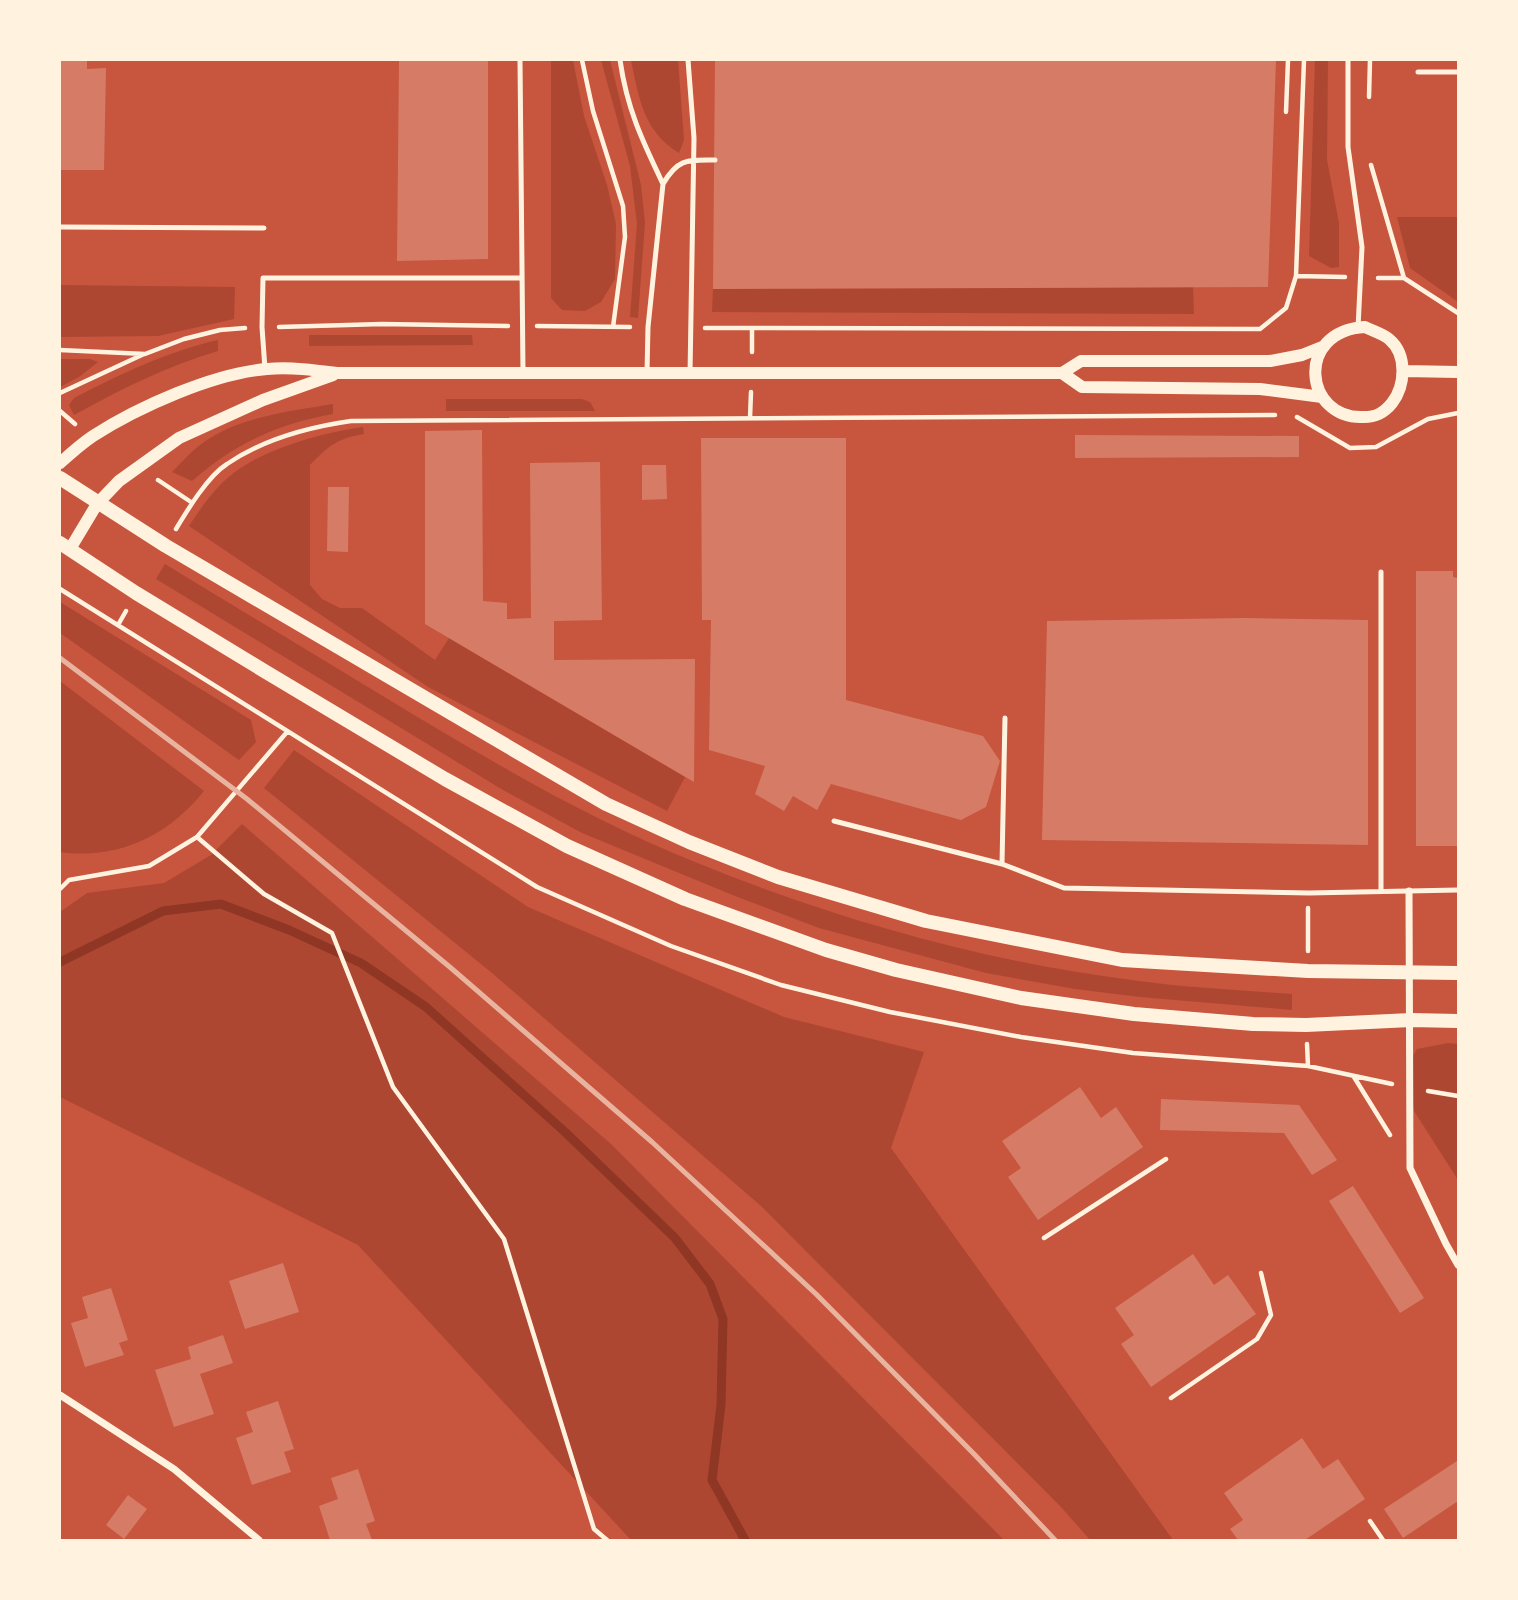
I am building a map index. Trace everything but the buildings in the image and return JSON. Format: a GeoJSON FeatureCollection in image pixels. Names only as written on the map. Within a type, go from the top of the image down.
{"type":"FeatureCollection","features":[{"type":"Feature","properties":{"kind":"main road"},"geometry":{"type":"LineString","coordinates":[[60,478],[166,546],[606,804],[689,842],[778,877],[926,921],[1122,960],[1308,971],[1458,973]]}},
{"type":"Feature","properties":{"kind":"main road"},"geometry":{"type":"LineString","coordinates":[[65,546],[136,593],[445,779],[567,846],[685,900],[826,950],[896,970],[1021,998],[1134,1014],[1306,1025],[1411,1020],[1458,1021]]}},
{"type":"Feature","properties":{"kind":"street"},"geometry":{"type":"LineString","coordinates":[[60,463],[92,436],[186,389],[234,374],[265,369],[293,368],[337,373],[1062,373],[1081,361],[1270,360],[1302,355],[1322,347],[1341,331],[1365,327],[1390,340],[1399,353],[1404,371],[1395,398],[1388,408],[1377,417],[1347,417],[1335,411],[1322,397],[1315,372],[1322,347]]}},
{"type":"Feature","properties":{"kind":"street"},"geometry":{"type":"LineString","coordinates":[[1404,371],[1458,372]]}},
{"type":"Feature","properties":{"kind":"street"},"geometry":{"type":"LineString","coordinates":[[65,546],[118,481],[179,438],[263,400],[337,373]]}},
{"type":"Feature","properties":{"kind":"street"},"geometry":{"type":"LineString","coordinates":[[1062,373],[1082,387],[1260,389],[1322,397]]}},
{"type":"Feature","properties":{"kind":"street"},"geometry":{"type":"LineString","coordinates":[[1409,891],[1410,1168],[1458,1265]]}},
{"type":"Feature","properties":{"kind":"street"},"geometry":{"type":"LineString","coordinates":[[60,1395],[174,1469],[259,1541]]}},
{"type":"Feature","properties":{"kind":"lane"},"geometry":{"type":"LineString","coordinates":[[520,60],[523,372]]}},
{"type":"Feature","properties":{"kind":"lane"},"geometry":{"type":"LineString","coordinates":[[620,60],[634,123],[663,184]]}},
{"type":"Feature","properties":{"kind":"lane"},"geometry":{"type":"LineString","coordinates":[[688,60],[694,160],[690,374]]}},
{"type":"Feature","properties":{"kind":"lane"},"geometry":{"type":"LineString","coordinates":[[1348,60],[1348,147],[1362,247],[1358,328]]}},
{"type":"Feature","properties":{"kind":"lane"},"geometry":{"type":"LineString","coordinates":[[1418,72],[1458,72]]}},
{"type":"Feature","properties":{"kind":"lane"},"geometry":{"type":"LineString","coordinates":[[647,373],[648,327],[663,184],[671,169],[683,161],[715,160]]}},
{"type":"Feature","properties":{"kind":"lane"},"geometry":{"type":"LineString","coordinates":[[60,227],[264,228]]}},
{"type":"Feature","properties":{"kind":"lane"},"geometry":{"type":"LineString","coordinates":[[265,369],[263,278],[522,278]]}},
{"type":"Feature","properties":{"kind":"lane"},"geometry":{"type":"LineString","coordinates":[[1381,572],[1381,891]]}},
{"type":"Feature","properties":{"kind":"lane"},"geometry":{"type":"LineString","coordinates":[[1002,864],[1005,718]]}},
{"type":"Feature","properties":{"kind":"lane"},"geometry":{"type":"LineString","coordinates":[[834,821],[1002,864],[1064,888],[1309,893],[1458,890]]}},
{"type":"Feature","properties":{"kind":"path"},"geometry":{"type":"LineString","coordinates":[[582,60],[593,111],[623,206],[625,237],[613,327]]}},
{"type":"Feature","properties":{"kind":"path"},"geometry":{"type":"LineString","coordinates":[[1286,112],[1288,60]]}},
{"type":"Feature","properties":{"kind":"path"},"geometry":{"type":"LineString","coordinates":[[691,328],[1260,329],[1286,308],[1296,276],[1304,60]]}},
{"type":"Feature","properties":{"kind":"path"},"geometry":{"type":"LineString","coordinates":[[1368,101],[1370,60]]}},
{"type":"Feature","properties":{"kind":"path"},"geometry":{"type":"LineString","coordinates":[[1369,159],[1404,278]]}},
{"type":"Feature","properties":{"kind":"path"},"geometry":{"type":"LineString","coordinates":[[1296,276],[1404,278],[1458,313]]}},
{"type":"Feature","properties":{"kind":"path"},"geometry":{"type":"LineString","coordinates":[[60,393],[145,354],[184,339],[220,330],[382,324],[648,327]]}},
{"type":"Feature","properties":{"kind":"path"},"geometry":{"type":"LineString","coordinates":[[60,350],[145,354]]}},
{"type":"Feature","properties":{"kind":"path"},"geometry":{"type":"LineString","coordinates":[[1295,416],[1350,448],[1376,447],[1428,419],[1458,413]]}},
{"type":"Feature","properties":{"kind":"path"},"geometry":{"type":"LineString","coordinates":[[166,546],[191,503],[225,465],[270,442],[323,425],[351,421],[1284,415]]}},
{"type":"Feature","properties":{"kind":"path"},"geometry":{"type":"LineString","coordinates":[[118,625],[136,593]]}},
{"type":"Feature","properties":{"kind":"path"},"geometry":{"type":"LineString","coordinates":[[60,878],[69,880],[149,866],[197,837],[287,732]]}},
{"type":"Feature","properties":{"kind":"path"},"geometry":{"type":"LineString","coordinates":[[197,837],[264,894],[332,933],[393,1087],[504,1239],[594,1529],[607,1541]]}},
{"type":"Feature","properties":{"kind":"path"},"geometry":{"type":"LineString","coordinates":[[60,888],[69,880]]}},
{"type":"Feature","properties":{"kind":"path"},"geometry":{"type":"LineString","coordinates":[[1353,1076],[1410,1168]]}},
{"type":"Feature","properties":{"kind":"path"},"geometry":{"type":"LineString","coordinates":[[1044,1238],[1166,1159]]}},
{"type":"Feature","properties":{"kind":"path"},"geometry":{"type":"LineString","coordinates":[[1171,1398],[1257,1339],[1271,1315],[1261,1273]]}},
{"type":"Feature","properties":{"kind":"path"},"geometry":{"type":"LineString","coordinates":[[1370,1521],[1383,1541]]}},
{"type":"Feature","properties":{"kind":"shaded area"},"geometry":{"type":"Polygon","coordinates":[[[551,60],[573,60],[584,116],[607,185],[616,224],[615,279],[601,302],[585,311],[562,310],[551,298],[551,60]]]}},
{"type":"Feature","properties":{"kind":"shaded area"},"geometry":{"type":"Polygon","coordinates":[[[601,60],[610,60],[641,185],[645,223],[638,318],[630,317],[637,224],[630,166],[601,60]]]}},
{"type":"Feature","properties":{"kind":"shaded area"},"geometry":{"type":"Polygon","coordinates":[[[631,60],[678,60],[684,140],[679,153],[657,135],[644,113],[631,60]]]}},
{"type":"Feature","properties":{"kind":"shaded area"},"geometry":{"type":"Polygon","coordinates":[[[1315,60],[1328,60],[1327,160],[1339,223],[1339,267],[1331,268],[1309,256],[1315,60]]]}},
{"type":"Feature","properties":{"kind":"shaded area"},"geometry":{"type":"Polygon","coordinates":[[[1397,217],[1458,217],[1458,302],[1410,268],[1397,217]]]}},
{"type":"Feature","properties":{"kind":"shaded area"},"geometry":{"type":"Polygon","coordinates":[[[60,285],[235,287],[234,319],[158,336],[60,337],[60,285]]]}},
{"type":"Feature","properties":{"kind":"shaded area"},"geometry":{"type":"Polygon","coordinates":[[[1193,287],[1194,314],[712,312],[713,289],[1193,287]]]}},
{"type":"Feature","properties":{"kind":"shaded area"},"geometry":{"type":"Polygon","coordinates":[[[309,335],[472,335],[473,345],[309,346],[309,335]]]}},
{"type":"Feature","properties":{"kind":"shaded area"},"geometry":{"type":"Polygon","coordinates":[[[218,340],[218,351],[144,379],[74,415],[69,405],[74,398],[144,364],[218,340]]]}},
{"type":"Feature","properties":{"kind":"shaded area"},"geometry":{"type":"Polygon","coordinates":[[[60,359],[90,359],[98,362],[60,387],[60,359]]]}},
{"type":"Feature","properties":{"kind":"shaded area"},"geometry":{"type":"Polygon","coordinates":[[[446,399],[582,399],[590,402],[595,411],[446,411],[446,399]]]}},
{"type":"Feature","properties":{"kind":"shaded area"},"geometry":{"type":"Polygon","coordinates":[[[333,404],[333,414],[293,423],[257,437],[224,456],[192,481],[172,472],[195,449],[226,430],[261,418],[333,404]]]}},
{"type":"Feature","properties":{"kind":"shaded area"},"geometry":{"type":"Polygon","coordinates":[[[363,427],[364,434],[334,444],[310,465],[310,585],[322,599],[340,608],[362,608],[435,660],[449,638],[685,777],[667,811],[428,687],[189,526],[216,490],[249,463],[296,442],[363,427]]]}},
{"type":"Feature","properties":{"kind":"shaded area"},"geometry":{"type":"Polygon","coordinates":[[[165,564],[502,767],[616,827],[695,862],[858,920],[969,950],[1025,963],[1139,981],[1292,994],[1292,1010],[1140,997],[1075,989],[986,973],[819,928],[735,896],[582,833],[503,790],[156,579],[165,564]]]}},
{"type":"Feature","properties":{"kind":"shaded area"},"geometry":{"type":"Polygon","coordinates":[[[60,602],[251,720],[256,742],[239,760],[60,633],[60,602]]]}},
{"type":"Feature","properties":{"kind":"shaded area"},"geometry":{"type":"Polygon","coordinates":[[[60,681],[204,791],[174,821],[140,841],[102,852],[60,852],[60,681]]]}},
{"type":"Feature","properties":{"kind":"shaded area"},"geometry":{"type":"Polygon","coordinates":[[[294,750],[528,907],[784,1017],[924,1052],[891,1148],[1173,1540],[1090,1540],[1061,1507],[761,1206],[492,973],[264,788],[294,750]]]}},
{"type":"Feature","properties":{"kind":"shaded area"},"geometry":{"type":"Polygon","coordinates":[[[242,824],[611,1144],[1004,1540],[631,1540],[358,1245],[60,1097],[60,912],[87,893],[164,883],[211,855],[242,824]]]}},
{"type":"Feature","properties":{"kind":"shaded area"},"geometry":{"type":"Polygon","coordinates":[[[1448,1043],[1458,1044],[1458,1180],[1414,1111],[1406,1067],[1417,1049],[1448,1043]]]}},
{"type":"Feature","properties":{"kind":"waterway"},"geometry":{"type":"LineString","coordinates":[[60,962],[163,911],[221,904],[289,930],[361,963],[426,1007],[565,1132],[675,1238],[710,1284],[723,1319],[721,1405],[712,1480],[745,1540]]}},
{"type":"Feature","properties":{"kind":"railway"},"geometry":{"type":"LineString","coordinates":[[60,658],[247,799],[451,968],[652,1142],[816,1294],[1055,1540]]}}]}
